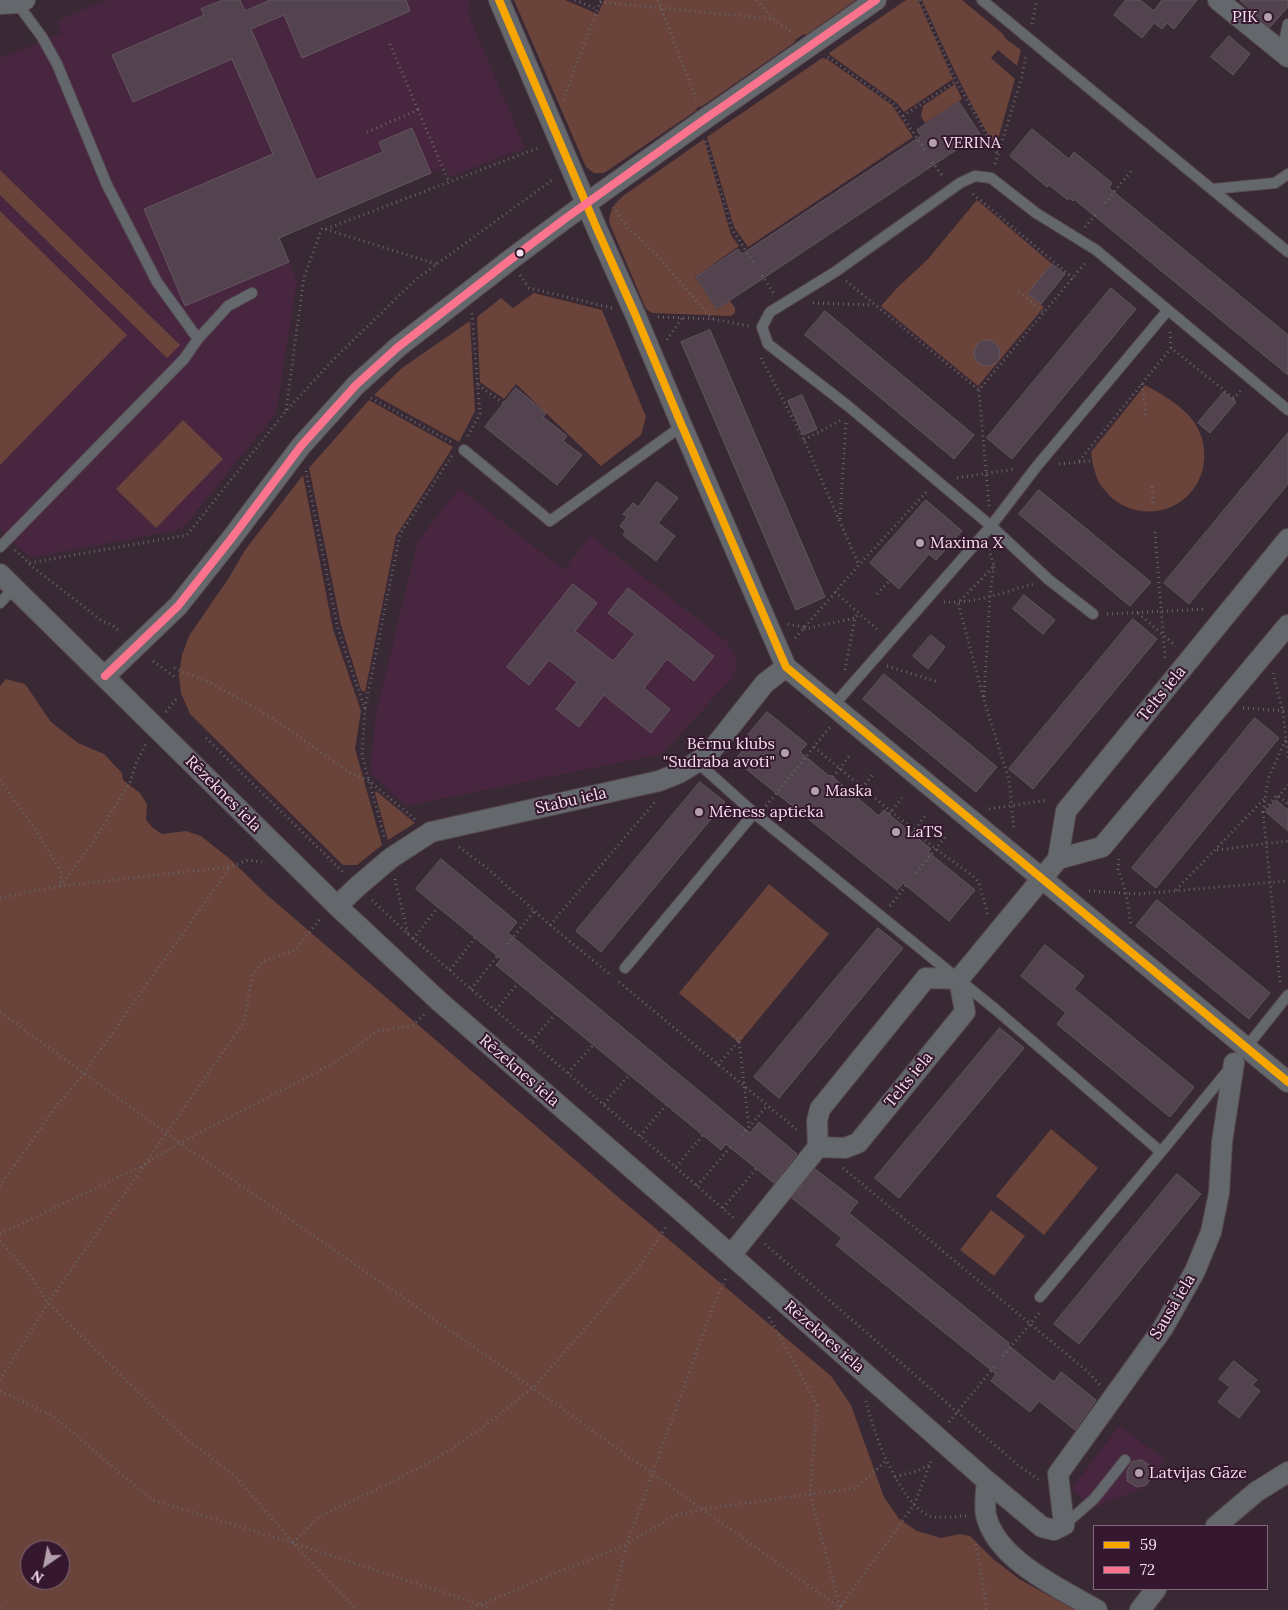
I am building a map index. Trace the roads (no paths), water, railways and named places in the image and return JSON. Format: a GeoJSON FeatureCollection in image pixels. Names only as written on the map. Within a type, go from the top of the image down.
{"type":"FeatureCollection","features":[{"type":"Feature","properties":{"kind":"street"},"geometry":{"type":"LineString","coordinates":[[499,0],[783,661],[833,706],[1123,945],[1240,1055],[1288,1082]]}},
{"type":"Feature","properties":{"kind":"street"},"geometry":{"type":"LineString","coordinates":[[104,676],[178,606],[231,540],[300,446],[356,385],[398,346],[586,204],[876,0]]}},
{"type":"Feature","properties":{"kind":"street"},"geometry":{"type":"LineString","coordinates":[[1218,0],[1287,56]]}},
{"type":"Feature","properties":{"kind":"street","name":"Telts iela"},"geometry":{"type":"LineString","coordinates":[[1058,860],[1066,811],[1288,539]]}},
{"type":"Feature","properties":{"kind":"street","name":"Rēzeknes iela"},"geometry":{"type":"LineString","coordinates":[[0,574],[335,904],[440,1002],[938,1436],[987,1481],[1042,1527],[1054,1530],[1064,1525]]}},
{"type":"Feature","properties":{"kind":"street"},"geometry":{"type":"LineString","coordinates":[[733,1257],[750,1231],[818,1147],[817,1121],[820,1109],[926,978],[959,979],[1058,860],[1102,847],[1288,625]]}},
{"type":"Feature","properties":{"kind":"street","name":"Stabu iela"},"geometry":{"type":"LineString","coordinates":[[335,904],[391,858],[431,832],[659,781],[679,773],[711,751],[783,661]]}},
{"type":"Feature","properties":{"kind":"street","name":"Telts iela"},"geometry":{"type":"LineString","coordinates":[[818,1147],[845,1148],[858,1143],[864,1136],[965,1012],[959,979]]}},
{"type":"Feature","properties":{"kind":"street","name":"Sausā iela"},"geometry":{"type":"LineString","coordinates":[[1064,1525],[1058,1474],[1163,1328],[1196,1271],[1212,1232],[1219,1193],[1222,1142],[1240,1055]]}},
{"type":"Feature","properties":{"kind":"street"},"geometry":{"type":"LineString","coordinates":[[1217,1525],[1256,1492],[1288,1472]]}},
{"type":"Feature","properties":{"kind":"street"},"geometry":{"type":"LineString","coordinates":[[987,1481],[986,1516],[995,1536],[1011,1555],[1033,1573],[1097,1610]]}},
{"type":"Feature","properties":{"kind":"street"},"geometry":{"type":"LineString","coordinates":[[1140,1610],[1155,1590]]}},
{"type":"Feature","properties":{"kind":"lane"},"geometry":{"type":"LineString","coordinates":[[982,0],[1288,252]]}},
{"type":"Feature","properties":{"kind":"lane"},"geometry":{"type":"LineString","coordinates":[[14,2],[42,37],[57,64],[107,185],[157,282],[198,339]]}},
{"type":"Feature","properties":{"kind":"lane"},"geometry":{"type":"LineString","coordinates":[[1287,56],[1285,37],[1288,24]]}},
{"type":"Feature","properties":{"kind":"lane"},"geometry":{"type":"LineString","coordinates":[[1213,189],[1275,183],[1288,174]]}},
{"type":"Feature","properties":{"kind":"lane"},"geometry":{"type":"LineString","coordinates":[[1093,614],[1048,580],[988,530],[936,481],[848,406],[768,344],[762,327],[770,312],[835,272],[960,183],[975,176],[990,178],[1036,213],[1096,250],[1288,410]]}},
{"type":"Feature","properties":{"kind":"lane"},"geometry":{"type":"LineString","coordinates":[[3,544],[184,359],[198,339],[228,306],[252,293]]}},
{"type":"Feature","properties":{"kind":"lane"},"geometry":{"type":"LineString","coordinates":[[833,706],[988,530],[1037,466],[1168,310]]}},
{"type":"Feature","properties":{"kind":"lane"},"geometry":{"type":"LineString","coordinates":[[461,448],[550,521],[682,426]]}},
{"type":"Feature","properties":{"kind":"lane"},"geometry":{"type":"LineString","coordinates":[[0,604],[14,588]]}},
{"type":"Feature","properties":{"kind":"lane"},"geometry":{"type":"LineString","coordinates":[[697,762],[756,815],[959,979],[1161,1152]]}},
{"type":"Feature","properties":{"kind":"lane"},"geometry":{"type":"LineString","coordinates":[[625,968],[756,815]]}},
{"type":"Feature","properties":{"kind":"lane"},"geometry":{"type":"LineString","coordinates":[[1040,1297],[1285,999]]}},
{"type":"Feature","properties":{"kind":"lane"},"geometry":{"type":"LineString","coordinates":[[1064,1525],[1094,1499],[1125,1460]]}},
{"type":"Feature","properties":{"kind":"place","name":"PIK"},"geometry":{"type":"Point","coordinates":[1268,17]}},
{"type":"Feature","properties":{"kind":"place","name":"VERINA"},"geometry":{"type":"Point","coordinates":[933,143]}},
{"type":"Feature","properties":{"kind":"place","name":"Maxima X"},"geometry":{"type":"Point","coordinates":[920,543]}},
{"type":"Feature","properties":{"kind":"place","name":"Bērnu klubs \"Sudraba avoti\""},"geometry":{"type":"Point","coordinates":[785,753]}},
{"type":"Feature","properties":{"kind":"place","name":"Maska"},"geometry":{"type":"Point","coordinates":[815,791]}},
{"type":"Feature","properties":{"kind":"place","name":"Mēness aptieka"},"geometry":{"type":"Point","coordinates":[699,812]}},
{"type":"Feature","properties":{"kind":"place","name":"LaTS"},"geometry":{"type":"Point","coordinates":[896,832]}},
{"type":"Feature","properties":{"kind":"place","name":"Latvijas Gāze"},"geometry":{"type":"Point","coordinates":[1139,1473]}}]}
